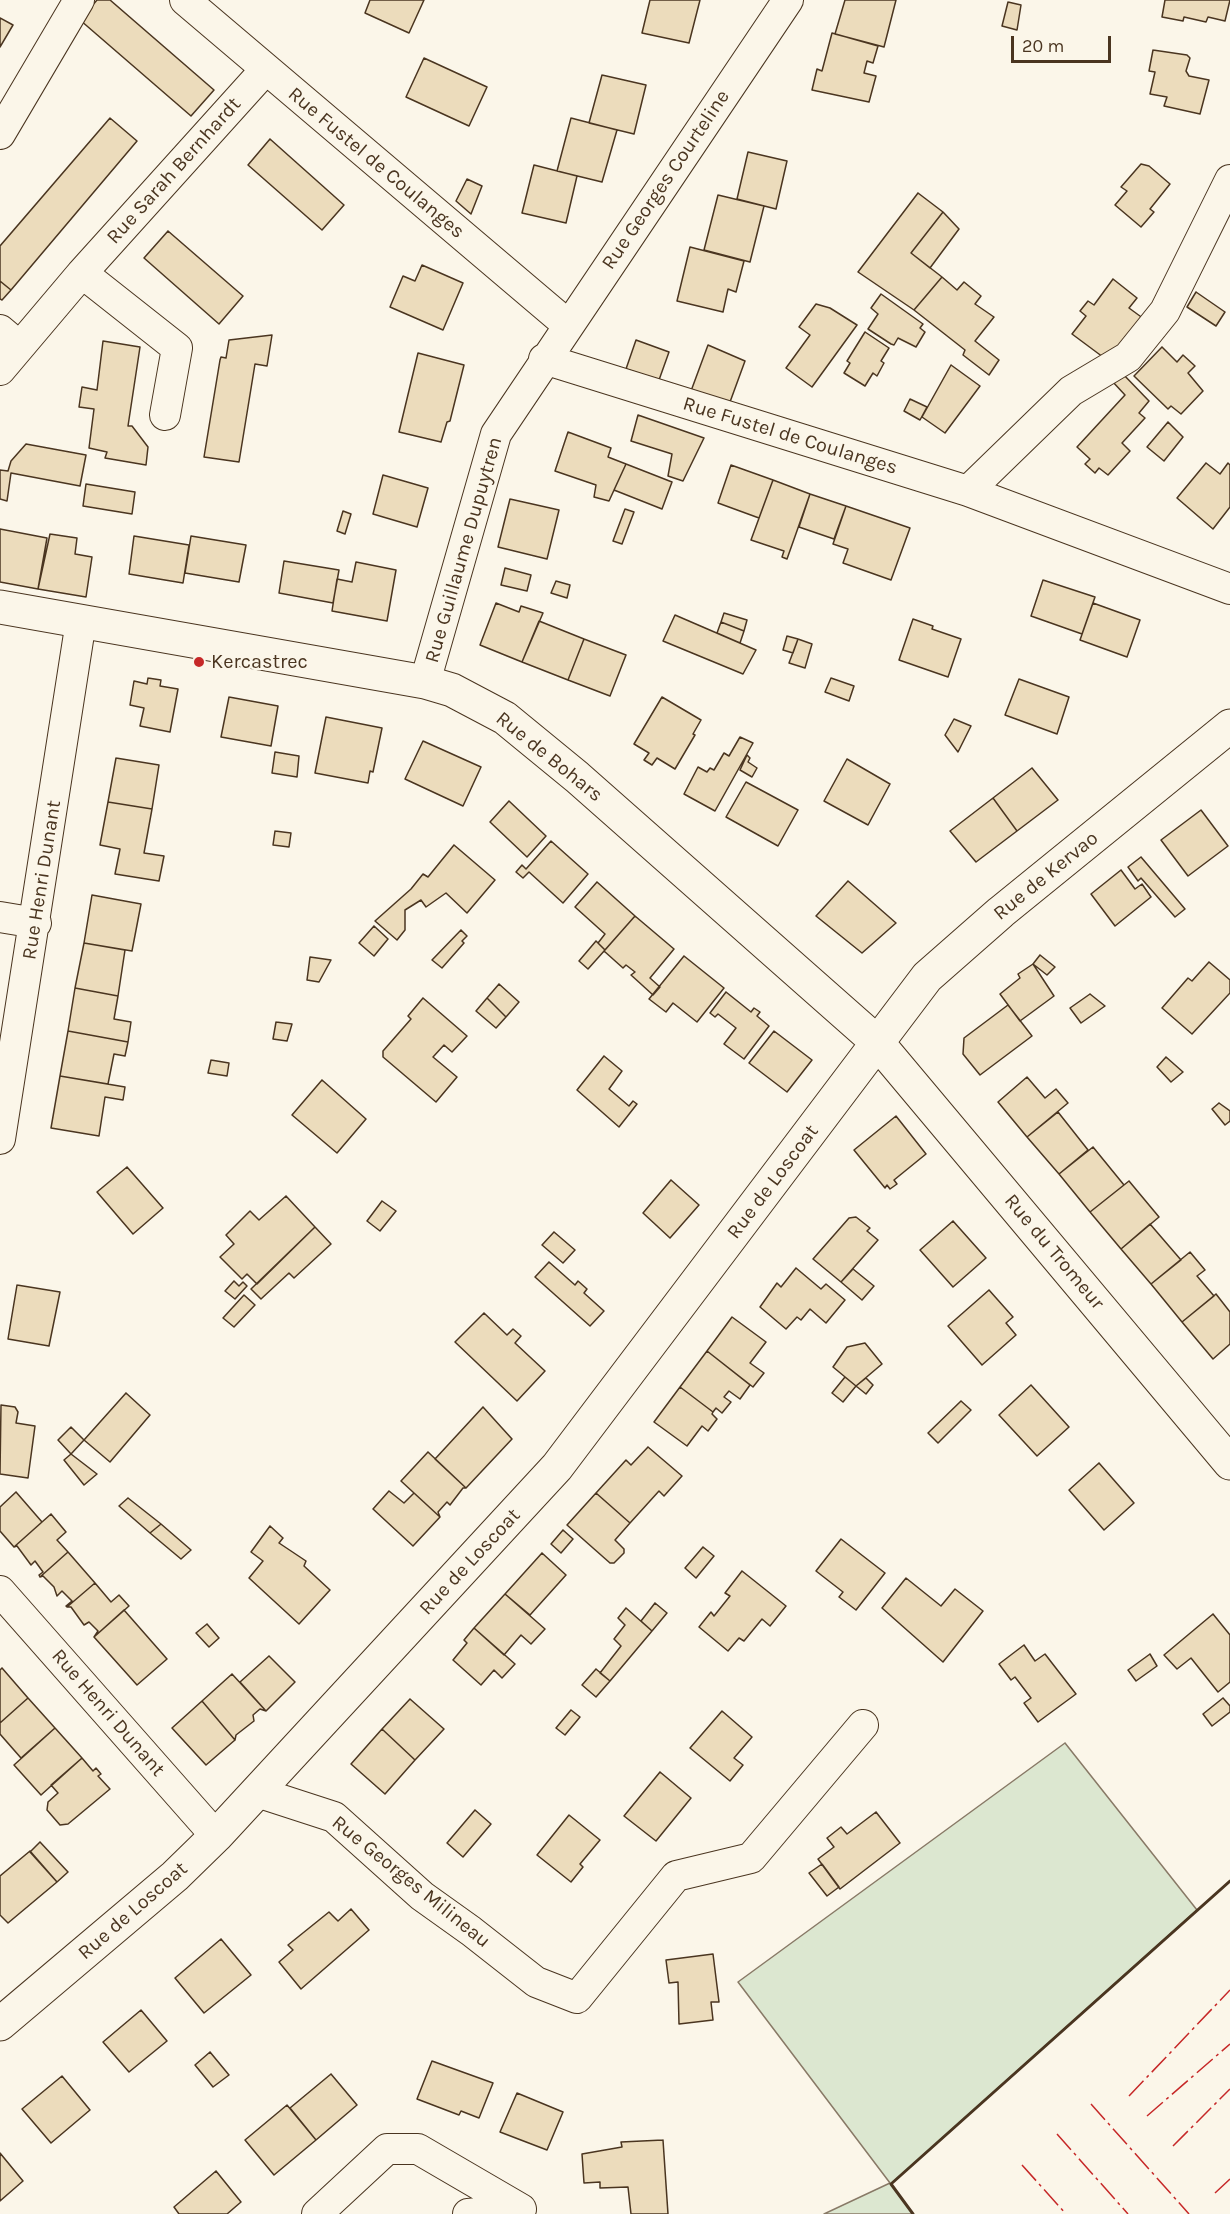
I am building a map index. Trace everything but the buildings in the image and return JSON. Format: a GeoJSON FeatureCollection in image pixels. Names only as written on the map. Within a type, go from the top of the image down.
{"type":"FeatureCollection","features":[{"type":"Feature","properties":{"kind":"main road","name":"Rue de Bohars"},"geometry":{"type":"LineString","coordinates":[[0,607],[425,681],[452,690],[506,718],[577,777],[877,1042]]}},
{"type":"Feature","properties":{"kind":"main road","name":"Rue de Kervao"},"geometry":{"type":"LineString","coordinates":[[877,1042],[927,977],[1001,912],[1230,726]]}},
{"type":"Feature","properties":{"kind":"main road","name":"Rue du Tromeur"},"geometry":{"type":"LineString","coordinates":[[877,1042],[1230,1463]]}},
{"type":"Feature","properties":{"kind":"main road","name":"Rue de Loscoat"},"geometry":{"type":"LineString","coordinates":[[0,2024],[175,1876],[216,1836],[557,1467],[877,1042]]}},
{"type":"Feature","properties":{"kind":"street"},"geometry":{"type":"LineString","coordinates":[[0,134],[79,0]]}},
{"type":"Feature","properties":{"kind":"street","name":"Rue Fustel de Coulanges"},"geometry":{"type":"LineString","coordinates":[[185,0],[568,325]]}},
{"type":"Feature","properties":{"kind":"street","name":"Rue Georges Courteline"},"geometry":{"type":"LineString","coordinates":[[544,359],[788,0]]}},
{"type":"Feature","properties":{"kind":"street","name":"Rue Sarah Bernhardt"},"geometry":{"type":"LineString","coordinates":[[0,370],[9,338],[82,273],[266,69]]}},
{"type":"Feature","properties":{"kind":"street"},"geometry":{"type":"LineString","coordinates":[[968,491],[1071,391],[1128,357],[1165,311],[1230,180]]}},
{"type":"Feature","properties":{"kind":"street"},"geometry":{"type":"LineString","coordinates":[[82,273],[177,348],[165,415]]}},
{"type":"Feature","properties":{"kind":"street","name":"Rue Fustel de Coulanges"},"geometry":{"type":"LineString","coordinates":[[544,359],[968,491],[1230,588]]}},
{"type":"Feature","properties":{"kind":"street","name":"Rue Guillaume Dupuytren"},"geometry":{"type":"LineString","coordinates":[[425,681],[496,434],[544,359]]}},
{"type":"Feature","properties":{"kind":"street","name":"Rue Henri Dunant"},"geometry":{"type":"LineString","coordinates":[[0,1139],[36,923],[81,621]]}},
{"type":"Feature","properties":{"kind":"street"},"geometry":{"type":"LineString","coordinates":[[0,917],[36,923]]}},
{"type":"Feature","properties":{"kind":"street","name":"Rue Henri Dunant"},"geometry":{"type":"LineString","coordinates":[[0,1591],[216,1836]]}},
{"type":"Feature","properties":{"kind":"street","name":"Rue Georges Milineau"},"geometry":{"type":"LineString","coordinates":[[257,1792],[334,1817],[422,1896],[471,1930],[536,1982],[577,1998],[676,1876],[751,1858],[863,1725]]}},
{"type":"Feature","properties":{"kind":"street"},"geometry":{"type":"LineString","coordinates":[[317,2214],[387,2149],[418,2149],[521,2209],[468,2214]]}},
{"type":"Feature","properties":{"kind":"green space"},"geometry":{"type":"Polygon","coordinates":[[[1065,1743],[1197,1910],[891,2184],[913,2214],[824,2214],[890,2183],[738,1982],[1065,1743]]]}},
{"type":"Feature","properties":{"kind":"wall"},"geometry":{"type":"LineString","coordinates":[[913,2214],[891,2184],[1230,1881]]}},
{"type":"Feature","properties":{"kind":"power"},"geometry":{"type":"LineString","coordinates":[[1129,2096],[1230,1990]]}},
{"type":"Feature","properties":{"kind":"power"},"geometry":{"type":"LineString","coordinates":[[1147,2116],[1230,2044]]}},
{"type":"Feature","properties":{"kind":"power"},"geometry":{"type":"LineString","coordinates":[[1173,2146],[1230,2089]]}},
{"type":"Feature","properties":{"kind":"power"},"geometry":{"type":"LineString","coordinates":[[1091,2104],[1189,2214]]}},
{"type":"Feature","properties":{"kind":"power"},"geometry":{"type":"LineString","coordinates":[[1057,2134],[1128,2214]]}},
{"type":"Feature","properties":{"kind":"power"},"geometry":{"type":"LineString","coordinates":[[1022,2165],[1066,2214]]}},
{"type":"Feature","properties":{"kind":"power"},"geometry":{"type":"LineString","coordinates":[[1215,2193],[1230,2179]]}},
{"type":"Feature","properties":{"kind":"place","name":"Kercastrec"},"geometry":{"type":"Point","coordinates":[199,662]}}]}
